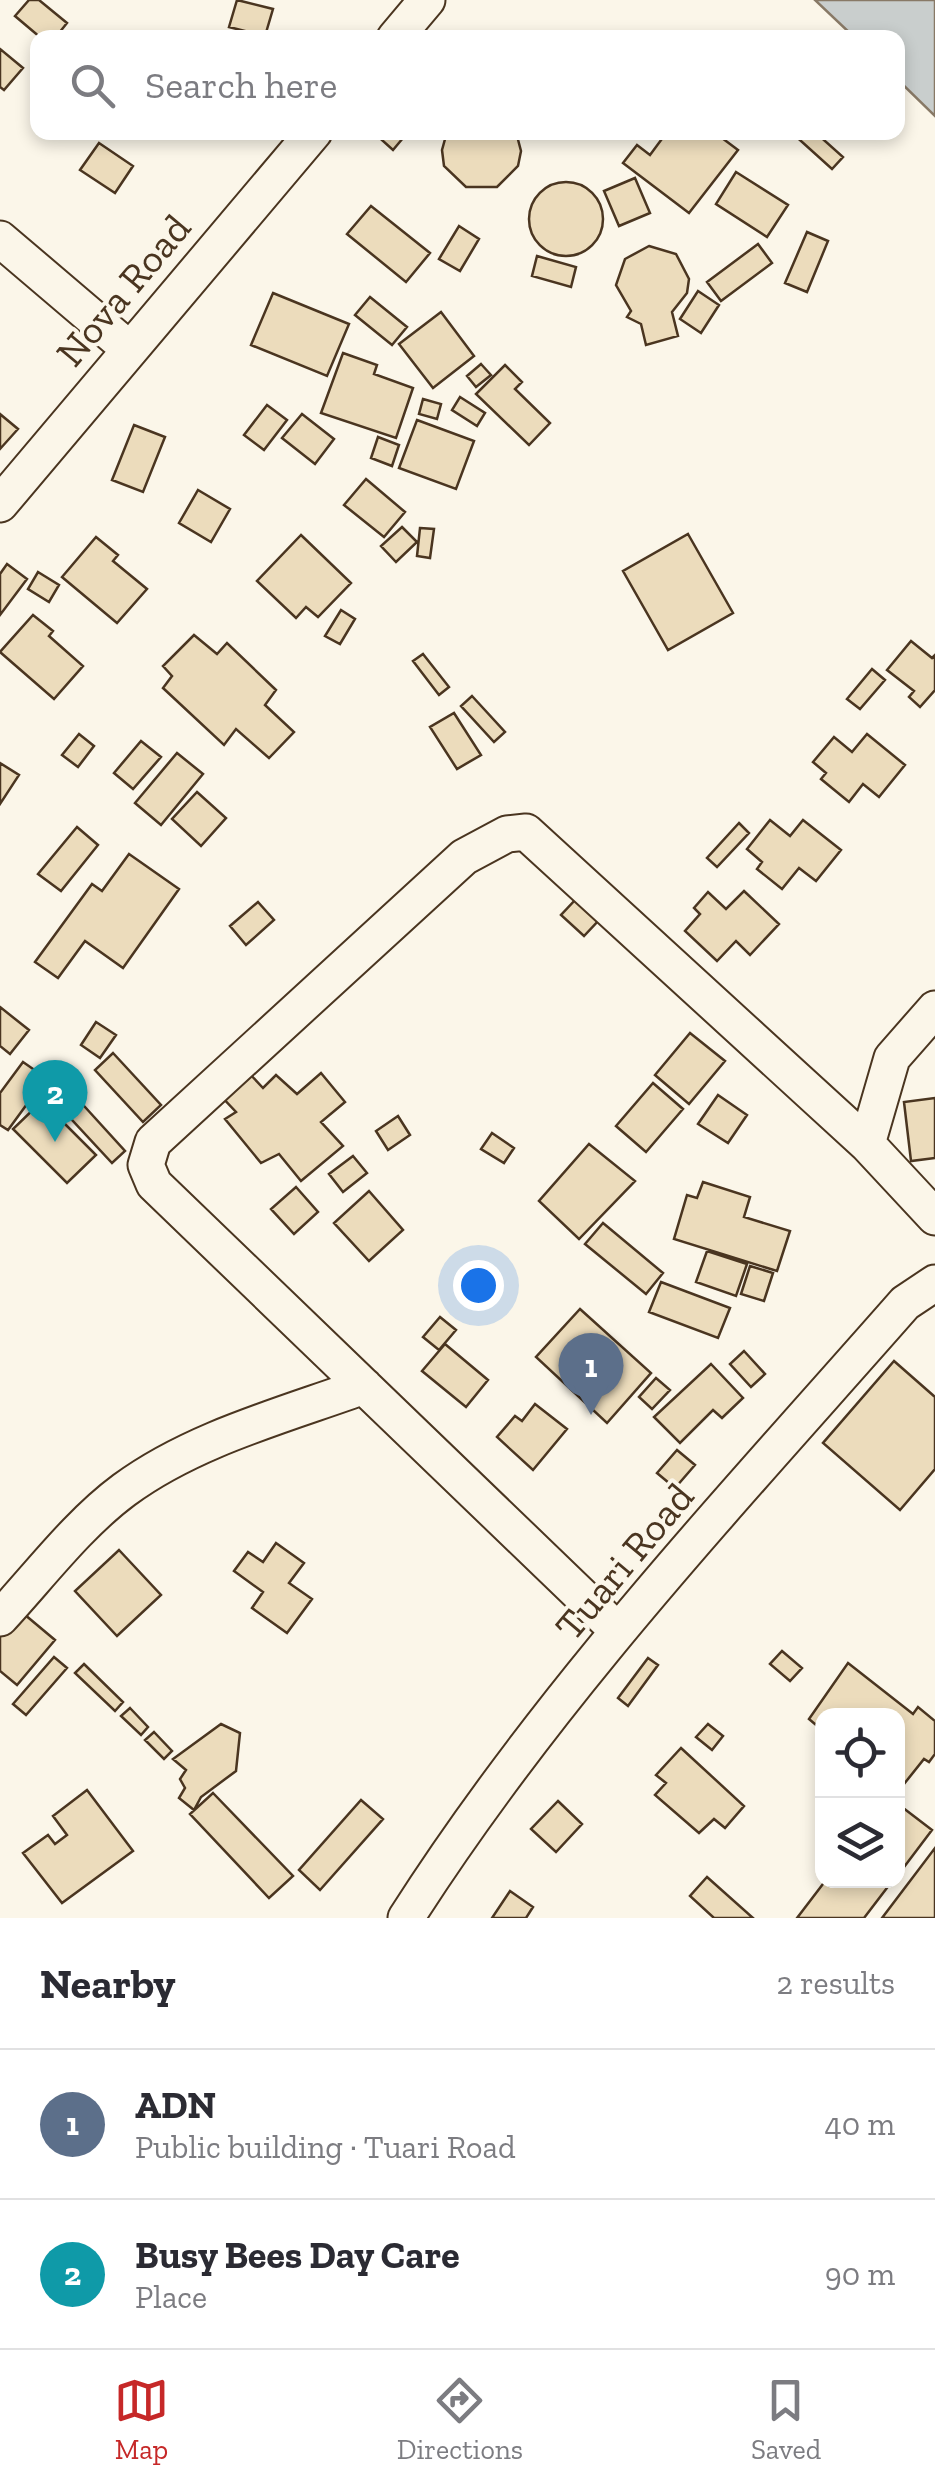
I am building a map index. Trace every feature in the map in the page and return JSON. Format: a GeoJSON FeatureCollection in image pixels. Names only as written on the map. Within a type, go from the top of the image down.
{"type":"FeatureCollection","features":[{"type":"Feature","properties":{"kind":"street"},"geometry":{"type":"LineString","coordinates":[[402,30],[428,0]]}},
{"type":"Feature","properties":{"kind":"street","name":"Nova Road"},"geometry":{"type":"LineString","coordinates":[[0,504],[307,140]]}},
{"type":"Feature","properties":{"kind":"street"},"geometry":{"type":"LineString","coordinates":[[0,238],[128,348]]}},
{"type":"Feature","properties":{"kind":"street"},"geometry":{"type":"LineString","coordinates":[[617,1630],[154,1184],[146,1164],[153,1142],[464,856],[490,842],[526,832],[552,851],[867,1144],[935,1217]]}},
{"type":"Feature","properties":{"kind":"street"},"geometry":{"type":"LineString","coordinates":[[867,1144],[892,1058],[935,1010]]}},
{"type":"Feature","properties":{"kind":"street","name":"Tuari Road"},"geometry":{"type":"LineString","coordinates":[[406,1918],[448,1852],[617,1630],[905,1303],[935,1283]]}},
{"type":"Feature","properties":{"kind":"street"},"geometry":{"type":"LineString","coordinates":[[0,1618],[122,1491],[174,1460],[364,1386]]}},
{"type":"Feature","properties":{"kind":"shaded area"},"geometry":{"type":"Polygon","coordinates":[[[815,0],[935,0],[935,116],[905,87],[905,30],[847,30],[815,0]]]}},
{"type":"Feature","properties":{"kind":"building"},"geometry":{"type":"Polygon","coordinates":[[[29,0],[39,0],[67,23],[61,30],[32,30],[15,16],[29,0]]]}},
{"type":"Feature","properties":{"kind":"building"},"geometry":{"type":"Polygon","coordinates":[[[237,0],[273,9],[267,30],[229,27],[237,0]]]}},
{"type":"Feature","properties":{"kind":"building"},"geometry":{"type":"Polygon","coordinates":[[[0,49],[23,68],[4,90],[0,87],[0,49]]]}},
{"type":"Feature","properties":{"kind":"building"},"geometry":{"type":"Polygon","coordinates":[[[382,140],[401,140],[393,150],[382,140]]]}},
{"type":"Feature","properties":{"kind":"building"},"geometry":{"type":"Polygon","coordinates":[[[445,140],[518,140],[521,151],[518,166],[497,187],[466,187],[444,166],[445,140]]]}},
{"type":"Feature","properties":{"kind":"building"},"geometry":{"type":"Polygon","coordinates":[[[661,140],[725,140],[738,150],[689,213],[623,163],[637,145],[650,155],[661,140]]]}},
{"type":"Feature","properties":{"kind":"building"},"geometry":{"type":"Polygon","coordinates":[[[800,140],[824,140],[843,157],[832,169],[800,140]]]}},
{"type":"Feature","properties":{"kind":"building"},"geometry":{"type":"Polygon","coordinates":[[[99,143],[133,166],[115,193],[80,170],[99,143]]]}},
{"type":"Feature","properties":{"kind":"building"},"geometry":{"type":"Polygon","coordinates":[[[736,172],[788,205],[767,237],[716,204],[736,172]]]}},
{"type":"Feature","properties":{"kind":"building"},"geometry":{"type":"Polygon","coordinates":[[[635,178],[650,213],[619,226],[604,191],[635,178]]]}},
{"type":"Feature","properties":{"kind":"building"},"geometry":{"type":"Polygon","coordinates":[[[566,182],[592,193],[603,219],[592,245],[566,256],[540,245],[529,219],[540,193],[566,182]]]}},
{"type":"Feature","properties":{"kind":"building"},"geometry":{"type":"Polygon","coordinates":[[[371,206],[430,253],[406,282],[347,234],[371,206]]]}},
{"type":"Feature","properties":{"kind":"building"},"geometry":{"type":"Polygon","coordinates":[[[459,226],[479,239],[460,271],[439,259],[459,226]]]}},
{"type":"Feature","properties":{"kind":"building"},"geometry":{"type":"Polygon","coordinates":[[[807,232],[828,241],[807,292],[785,283],[807,232]]]}},
{"type":"Feature","properties":{"kind":"building"},"geometry":{"type":"Polygon","coordinates":[[[758,244],[772,263],[721,301],[707,282],[758,244]]]}},
{"type":"Feature","properties":{"kind":"building"},"geometry":{"type":"Polygon","coordinates":[[[649,246],[676,254],[689,279],[687,293],[672,312],[678,336],[646,345],[641,324],[627,317],[631,311],[616,285],[625,259],[649,246]]]}},
{"type":"Feature","properties":{"kind":"building"},"geometry":{"type":"Polygon","coordinates":[[[537,256],[576,267],[571,287],[532,276],[537,256]]]}},
{"type":"Feature","properties":{"kind":"building"},"geometry":{"type":"Polygon","coordinates":[[[698,291],[719,305],[701,333],[680,319],[698,291]]]}},
{"type":"Feature","properties":{"kind":"building"},"geometry":{"type":"Polygon","coordinates":[[[273,293],[349,324],[327,376],[251,345],[273,293]]]}},
{"type":"Feature","properties":{"kind":"building"},"geometry":{"type":"Polygon","coordinates":[[[370,297],[407,327],[392,345],[355,315],[370,297]]]}},
{"type":"Feature","properties":{"kind":"building"},"geometry":{"type":"Polygon","coordinates":[[[441,312],[474,356],[433,388],[399,344],[441,312]]]}},
{"type":"Feature","properties":{"kind":"building"},"geometry":{"type":"Polygon","coordinates":[[[343,353],[377,365],[374,374],[413,388],[396,438],[321,413],[343,353]]]}},
{"type":"Feature","properties":{"kind":"building"},"geometry":{"type":"Polygon","coordinates":[[[481,364],[491,375],[476,387],[467,376],[481,364]]]}},
{"type":"Feature","properties":{"kind":"building"},"geometry":{"type":"Polygon","coordinates":[[[505,365],[522,382],[515,389],[550,423],[529,445],[476,394],[505,365]]]}},
{"type":"Feature","properties":{"kind":"building"},"geometry":{"type":"Polygon","coordinates":[[[460,397],[485,413],[477,426],[452,410],[460,397]]]}},
{"type":"Feature","properties":{"kind":"building"},"geometry":{"type":"Polygon","coordinates":[[[423,399],[441,404],[437,419],[419,414],[423,399]]]}},
{"type":"Feature","properties":{"kind":"building"},"geometry":{"type":"Polygon","coordinates":[[[267,405],[287,420],[264,450],[244,435],[267,405]]]}},
{"type":"Feature","properties":{"kind":"building"},"geometry":{"type":"Polygon","coordinates":[[[0,414],[18,429],[0,449],[0,414]]]}},
{"type":"Feature","properties":{"kind":"building"},"geometry":{"type":"Polygon","coordinates":[[[302,414],[334,439],[315,464],[282,438],[302,414]]]}},
{"type":"Feature","properties":{"kind":"building"},"geometry":{"type":"Polygon","coordinates":[[[417,420],[474,441],[456,489],[399,468],[417,420]]]}},
{"type":"Feature","properties":{"kind":"building"},"geometry":{"type":"Polygon","coordinates":[[[134,425],[165,437],[143,492],[112,480],[134,425]]]}},
{"type":"Feature","properties":{"kind":"building"},"geometry":{"type":"Polygon","coordinates":[[[378,437],[399,445],[392,466],[371,458],[378,437]]]}},
{"type":"Feature","properties":{"kind":"building"},"geometry":{"type":"Polygon","coordinates":[[[366,479],[405,512],[384,537],[344,505],[366,479]]]}},
{"type":"Feature","properties":{"kind":"building"},"geometry":{"type":"Polygon","coordinates":[[[198,490],[230,509],[211,542],[179,523],[198,490]]]}},
{"type":"Feature","properties":{"kind":"building"},"geometry":{"type":"Polygon","coordinates":[[[402,527],[417,542],[396,562],[381,546],[402,527]]]}},
{"type":"Feature","properties":{"kind":"building"},"geometry":{"type":"Polygon","coordinates":[[[420,528],[434,529],[430,558],[417,556],[420,528]]]}},
{"type":"Feature","properties":{"kind":"building"},"geometry":{"type":"Polygon","coordinates":[[[688,534],[733,613],[668,650],[623,571],[688,534]]]}},
{"type":"Feature","properties":{"kind":"building"},"geometry":{"type":"Polygon","coordinates":[[[301,535],[351,583],[318,617],[306,607],[296,618],[257,581],[301,535]]]}},
{"type":"Feature","properties":{"kind":"building"},"geometry":{"type":"Polygon","coordinates":[[[96,537],[118,555],[113,561],[147,589],[117,623],[62,577],[96,537]]]}},
{"type":"Feature","properties":{"kind":"building"},"geometry":{"type":"Polygon","coordinates":[[[7,564],[27,579],[0,615],[0,574],[7,564]]]}},
{"type":"Feature","properties":{"kind":"building"},"geometry":{"type":"Polygon","coordinates":[[[38,572],[59,585],[49,602],[28,589],[38,572]]]}},
{"type":"Feature","properties":{"kind":"building"},"geometry":{"type":"Polygon","coordinates":[[[341,610],[355,619],[340,644],[325,636],[341,610]]]}},
{"type":"Feature","properties":{"kind":"building"},"geometry":{"type":"Polygon","coordinates":[[[33,615],[53,631],[49,636],[83,666],[54,699],[0,652],[33,615]]]}},
{"type":"Feature","properties":{"kind":"building"},"geometry":{"type":"Polygon","coordinates":[[[194,635],[217,654],[227,643],[276,690],[265,705],[294,732],[269,758],[236,729],[224,745],[163,688],[172,676],[163,666],[194,635]]]}},
{"type":"Feature","properties":{"kind":"building"},"geometry":{"type":"Polygon","coordinates":[[[911,641],[932,658],[935,655],[935,690],[920,707],[909,697],[914,691],[887,670],[911,641]]]}},
{"type":"Feature","properties":{"kind":"building"},"geometry":{"type":"Polygon","coordinates":[[[423,654],[449,687],[439,695],[413,661],[423,654]]]}},
{"type":"Feature","properties":{"kind":"building"},"geometry":{"type":"Polygon","coordinates":[[[872,669],[885,680],[860,709],[847,699],[872,669]]]}},
{"type":"Feature","properties":{"kind":"building"},"geometry":{"type":"Polygon","coordinates":[[[472,696],[505,732],[494,742],[461,706],[472,696]]]}},
{"type":"Feature","properties":{"kind":"building"},"geometry":{"type":"Polygon","coordinates":[[[454,713],[481,755],[457,769],[430,727],[454,713]]]}},
{"type":"Feature","properties":{"kind":"building"},"geometry":{"type":"Polygon","coordinates":[[[79,734],[94,746],[78,767],[62,755],[79,734]]]}},
{"type":"Feature","properties":{"kind":"building"},"geometry":{"type":"Polygon","coordinates":[[[867,734],[905,765],[879,797],[863,784],[849,802],[821,779],[826,773],[813,762],[834,737],[852,752],[867,734]]]}},
{"type":"Feature","properties":{"kind":"building"},"geometry":{"type":"Polygon","coordinates":[[[141,741],[161,757],[133,789],[114,773],[141,741]]]}},
{"type":"Feature","properties":{"kind":"building"},"geometry":{"type":"Polygon","coordinates":[[[177,753],[203,774],[161,825],[135,803],[177,753]]]}},
{"type":"Feature","properties":{"kind":"building"},"geometry":{"type":"Polygon","coordinates":[[[0,763],[19,775],[0,804],[0,763]]]}},
{"type":"Feature","properties":{"kind":"building"},"geometry":{"type":"Polygon","coordinates":[[[197,792],[226,818],[201,846],[172,819],[197,792]]]}},
{"type":"Feature","properties":{"kind":"building"},"geometry":{"type":"Polygon","coordinates":[[[770,820],[790,836],[803,820],[841,850],[816,881],[799,868],[782,889],[757,869],[762,862],[747,849],[770,820]]]}},
{"type":"Feature","properties":{"kind":"building"},"geometry":{"type":"Polygon","coordinates":[[[739,823],[749,833],[717,867],[707,858],[739,823]]]}},
{"type":"Feature","properties":{"kind":"building"},"geometry":{"type":"Polygon","coordinates":[[[77,827],[98,845],[61,891],[38,874],[77,827]]]}},
{"type":"Feature","properties":{"kind":"building"},"geometry":{"type":"Polygon","coordinates":[[[129,854],[179,889],[123,968],[85,941],[58,978],[35,962],[92,884],[102,891],[129,854]]]}},
{"type":"Feature","properties":{"kind":"building"},"geometry":{"type":"Polygon","coordinates":[[[744,891],[779,924],[750,955],[736,941],[717,961],[685,931],[700,914],[694,908],[708,892],[726,909],[744,891]]]}},
{"type":"Feature","properties":{"kind":"building"},"geometry":{"type":"Polygon","coordinates":[[[577,898],[599,920],[584,936],[561,915],[577,898]]]}},
{"type":"Feature","properties":{"kind":"building"},"geometry":{"type":"Polygon","coordinates":[[[258,902],[274,920],[246,945],[230,926],[258,902]]]}},
{"type":"Feature","properties":{"kind":"building"},"geometry":{"type":"Polygon","coordinates":[[[0,1007],[29,1030],[10,1054],[0,1046],[0,1007]]]}},
{"type":"Feature","properties":{"kind":"building"},"geometry":{"type":"Polygon","coordinates":[[[96,1022],[116,1035],[100,1058],[81,1045],[96,1022]]]}},
{"type":"Feature","properties":{"kind":"building"},"geometry":{"type":"Polygon","coordinates":[[[690,1033],[725,1061],[689,1104],[655,1075],[690,1033]]]}},
{"type":"Feature","properties":{"kind":"building"},"geometry":{"type":"Polygon","coordinates":[[[113,1053],[161,1105],[143,1122],[95,1070],[113,1053]]]}},
{"type":"Feature","properties":{"kind":"building"},"geometry":{"type":"Polygon","coordinates":[[[23,1062],[46,1078],[8,1130],[0,1125],[0,1093],[23,1062]]]}},
{"type":"Feature","properties":{"kind":"building"},"geometry":{"type":"Polygon","coordinates":[[[248,1072],[263,1088],[276,1075],[297,1094],[321,1073],[345,1102],[321,1122],[343,1146],[301,1181],[279,1154],[261,1163],[225,1119],[236,1112],[221,1096],[248,1072]]]}},
{"type":"Feature","properties":{"kind":"building"},"geometry":{"type":"Polygon","coordinates":[[[653,1083],[683,1109],[646,1152],[616,1126],[653,1083]]]}},
{"type":"Feature","properties":{"kind":"building"},"geometry":{"type":"Polygon","coordinates":[[[718,1095],[747,1115],[728,1143],[698,1124],[718,1095]]]}},
{"type":"Feature","properties":{"kind":"building"},"geometry":{"type":"Polygon","coordinates":[[[75,1096],[125,1151],[112,1163],[61,1108],[75,1096]]]}},
{"type":"Feature","properties":{"kind":"building"},"geometry":{"type":"Polygon","coordinates":[[[935,1098],[935,1158],[911,1161],[904,1102],[935,1098]]]}},
{"type":"Feature","properties":{"kind":"building"},"geometry":{"type":"Polygon","coordinates":[[[42,1101],[96,1155],[67,1183],[13,1129],[42,1101]]]}},
{"type":"Feature","properties":{"kind":"building"},"geometry":{"type":"Polygon","coordinates":[[[398,1116],[410,1135],[388,1150],[376,1131],[398,1116]]]}},
{"type":"Feature","properties":{"kind":"building"},"geometry":{"type":"Polygon","coordinates":[[[492,1133],[514,1148],[504,1163],[481,1149],[492,1133]]]}},
{"type":"Feature","properties":{"kind":"building"},"geometry":{"type":"Polygon","coordinates":[[[589,1144],[635,1181],[579,1239],[539,1201],[589,1144]]]}},
{"type":"Feature","properties":{"kind":"building"},"geometry":{"type":"Polygon","coordinates":[[[353,1156],[367,1173],[343,1192],[329,1174],[353,1156]]]}},
{"type":"Feature","properties":{"kind":"building"},"geometry":{"type":"Polygon","coordinates":[[[703,1182],[750,1197],[744,1217],[790,1231],[777,1271],[674,1239],[687,1195],[697,1198],[703,1182]]]}},
{"type":"Feature","properties":{"kind":"building"},"geometry":{"type":"Polygon","coordinates":[[[296,1187],[318,1212],[294,1234],[271,1209],[296,1187]]]}},
{"type":"Feature","properties":{"kind":"building"},"geometry":{"type":"Polygon","coordinates":[[[369,1191],[403,1230],[369,1261],[334,1223],[369,1191]]]}},
{"type":"Feature","properties":{"kind":"building"},"geometry":{"type":"Polygon","coordinates":[[[603,1223],[663,1273],[646,1294],[585,1244],[603,1223]]]}},
{"type":"Feature","properties":{"kind":"building"},"geometry":{"type":"Polygon","coordinates":[[[707,1251],[747,1264],[736,1296],[696,1282],[707,1251]]]}},
{"type":"Feature","properties":{"kind":"building"},"geometry":{"type":"Polygon","coordinates":[[[750,1266],[773,1273],[764,1301],[741,1294],[750,1266]]]}},
{"type":"Feature","properties":{"kind":"building"},"geometry":{"type":"Polygon","coordinates":[[[661,1282],[730,1308],[718,1338],[649,1312],[661,1282]]]}},
{"type":"Feature","properties":{"kind":"building"},"geometry":{"type":"Polygon","coordinates":[[[580,1309],[651,1373],[607,1423],[536,1357],[580,1309]]]}},
{"type":"Feature","properties":{"kind":"building"},"geometry":{"type":"Polygon","coordinates":[[[440,1317],[456,1330],[439,1350],[423,1337],[440,1317]]]}},
{"type":"Feature","properties":{"kind":"building"},"geometry":{"type":"Polygon","coordinates":[[[445,1344],[488,1380],[466,1407],[422,1371],[445,1344]]]}},
{"type":"Feature","properties":{"kind":"building"},"geometry":{"type":"Polygon","coordinates":[[[744,1351],[765,1374],[751,1387],[730,1364],[744,1351]]]}},
{"type":"Feature","properties":{"kind":"building"},"geometry":{"type":"Polygon","coordinates":[[[894,1361],[935,1397],[935,1469],[900,1510],[823,1443],[894,1361]]]}},
{"type":"Feature","properties":{"kind":"building"},"geometry":{"type":"Polygon","coordinates":[[[711,1364],[743,1398],[722,1418],[713,1410],[680,1443],[654,1417],[711,1364]]]}},
{"type":"Feature","properties":{"kind":"building"},"geometry":{"type":"Polygon","coordinates":[[[656,1378],[670,1390],[652,1409],[639,1397],[656,1378]]]}},
{"type":"Feature","properties":{"kind":"building"},"geometry":{"type":"Polygon","coordinates":[[[535,1404],[567,1429],[533,1470],[497,1437],[515,1416],[522,1421],[535,1404]]]}},
{"type":"Feature","properties":{"kind":"building"},"geometry":{"type":"Polygon","coordinates":[[[677,1450],[695,1465],[675,1488],[657,1473],[677,1450]]]}},
{"type":"Feature","properties":{"kind":"building"},"geometry":{"type":"Polygon","coordinates":[[[276,1543],[304,1563],[289,1583],[312,1599],[287,1633],[252,1608],[263,1592],[234,1571],[248,1552],[263,1562],[276,1543]]]}},
{"type":"Feature","properties":{"kind":"building"},"geometry":{"type":"Polygon","coordinates":[[[119,1550],[161,1595],[117,1636],[75,1591],[119,1550]]]}},
{"type":"Feature","properties":{"kind":"building"},"geometry":{"type":"Polygon","coordinates":[[[18,1609],[55,1640],[17,1685],[0,1671],[0,1631],[18,1609]]]}},
{"type":"Feature","properties":{"kind":"building"},"geometry":{"type":"Polygon","coordinates":[[[782,1651],[802,1668],[790,1681],[770,1664],[782,1651]]]}},
{"type":"Feature","properties":{"kind":"building"},"geometry":{"type":"Polygon","coordinates":[[[54,1657],[67,1668],[26,1715],[13,1704],[54,1657]]]}},
{"type":"Feature","properties":{"kind":"building"},"geometry":{"type":"Polygon","coordinates":[[[648,1658],[658,1665],[628,1706],[618,1698],[648,1658]]]}},
{"type":"Feature","properties":{"kind":"building"},"geometry":{"type":"Polygon","coordinates":[[[848,1663],[913,1714],[918,1707],[935,1721],[935,1754],[929,1762],[924,1759],[905,1783],[905,1708],[817,1708],[848,1663]]]}},
{"type":"Feature","properties":{"kind":"building"},"geometry":{"type":"Polygon","coordinates":[[[84,1664],[123,1702],[115,1711],[75,1673],[84,1664]]]}},
{"type":"Feature","properties":{"kind":"building"},"geometry":{"type":"Polygon","coordinates":[[[130,1708],[148,1727],[141,1735],[121,1716],[130,1708]]]}},
{"type":"Feature","properties":{"kind":"building"},"geometry":{"type":"Polygon","coordinates":[[[221,1724],[240,1733],[236,1771],[201,1797],[194,1810],[179,1798],[185,1788],[180,1779],[186,1770],[173,1759],[221,1724]]]}},
{"type":"Feature","properties":{"kind":"building"},"geometry":{"type":"Polygon","coordinates":[[[708,1724],[723,1736],[712,1750],[696,1737],[708,1724]]]}},
{"type":"Feature","properties":{"kind":"building"},"geometry":{"type":"Polygon","coordinates":[[[154,1732],[172,1751],[164,1759],[145,1740],[154,1732]]]}},
{"type":"Feature","properties":{"kind":"building"},"geometry":{"type":"Polygon","coordinates":[[[681,1748],[744,1806],[725,1828],[714,1819],[699,1833],[655,1795],[666,1783],[656,1775],[681,1748]]]}},
{"type":"Feature","properties":{"kind":"building"},"geometry":{"type":"Polygon","coordinates":[[[87,1790],[133,1851],[62,1903],[23,1853],[48,1835],[55,1844],[67,1835],[53,1816],[87,1790]]]}},
{"type":"Feature","properties":{"kind":"building"},"geometry":{"type":"Polygon","coordinates":[[[213,1793],[293,1876],[269,1898],[190,1814],[213,1793]]]}},
{"type":"Feature","properties":{"kind":"building"},"geometry":{"type":"Polygon","coordinates":[[[361,1800],[383,1819],[320,1890],[299,1870],[361,1800]]]}},
{"type":"Feature","properties":{"kind":"building"},"geometry":{"type":"Polygon","coordinates":[[[558,1801],[582,1824],[556,1852],[531,1829],[558,1801]]]}},
{"type":"Feature","properties":{"kind":"building"},"geometry":{"type":"Polygon","coordinates":[[[905,1809],[932,1830],[905,1866],[905,1809]]]}},
{"type":"Feature","properties":{"kind":"building"},"geometry":{"type":"Polygon","coordinates":[[[935,1848],[935,1918],[882,1918],[935,1848]]]}},
{"type":"Feature","properties":{"kind":"building"},"geometry":{"type":"Polygon","coordinates":[[[707,1877],[753,1918],[714,1918],[690,1896],[707,1877]]]}},
{"type":"Feature","properties":{"kind":"building"},"geometry":{"type":"Polygon","coordinates":[[[820,1888],[887,1888],[864,1918],[797,1918],[820,1888]]]}},
{"type":"Feature","properties":{"kind":"building"},"geometry":{"type":"Polygon","coordinates":[[[510,1891],[533,1907],[526,1918],[492,1918],[510,1891]]]}},
{"type":"Feature","properties":{"kind":"place","name":"Busy Bees Day Care"},"geometry":{"type":"Point","coordinates":[55,1142]}},
{"type":"Feature","properties":{"kind":"place","name":"ADN"},"geometry":{"type":"Point","coordinates":[591,1415]}}]}
